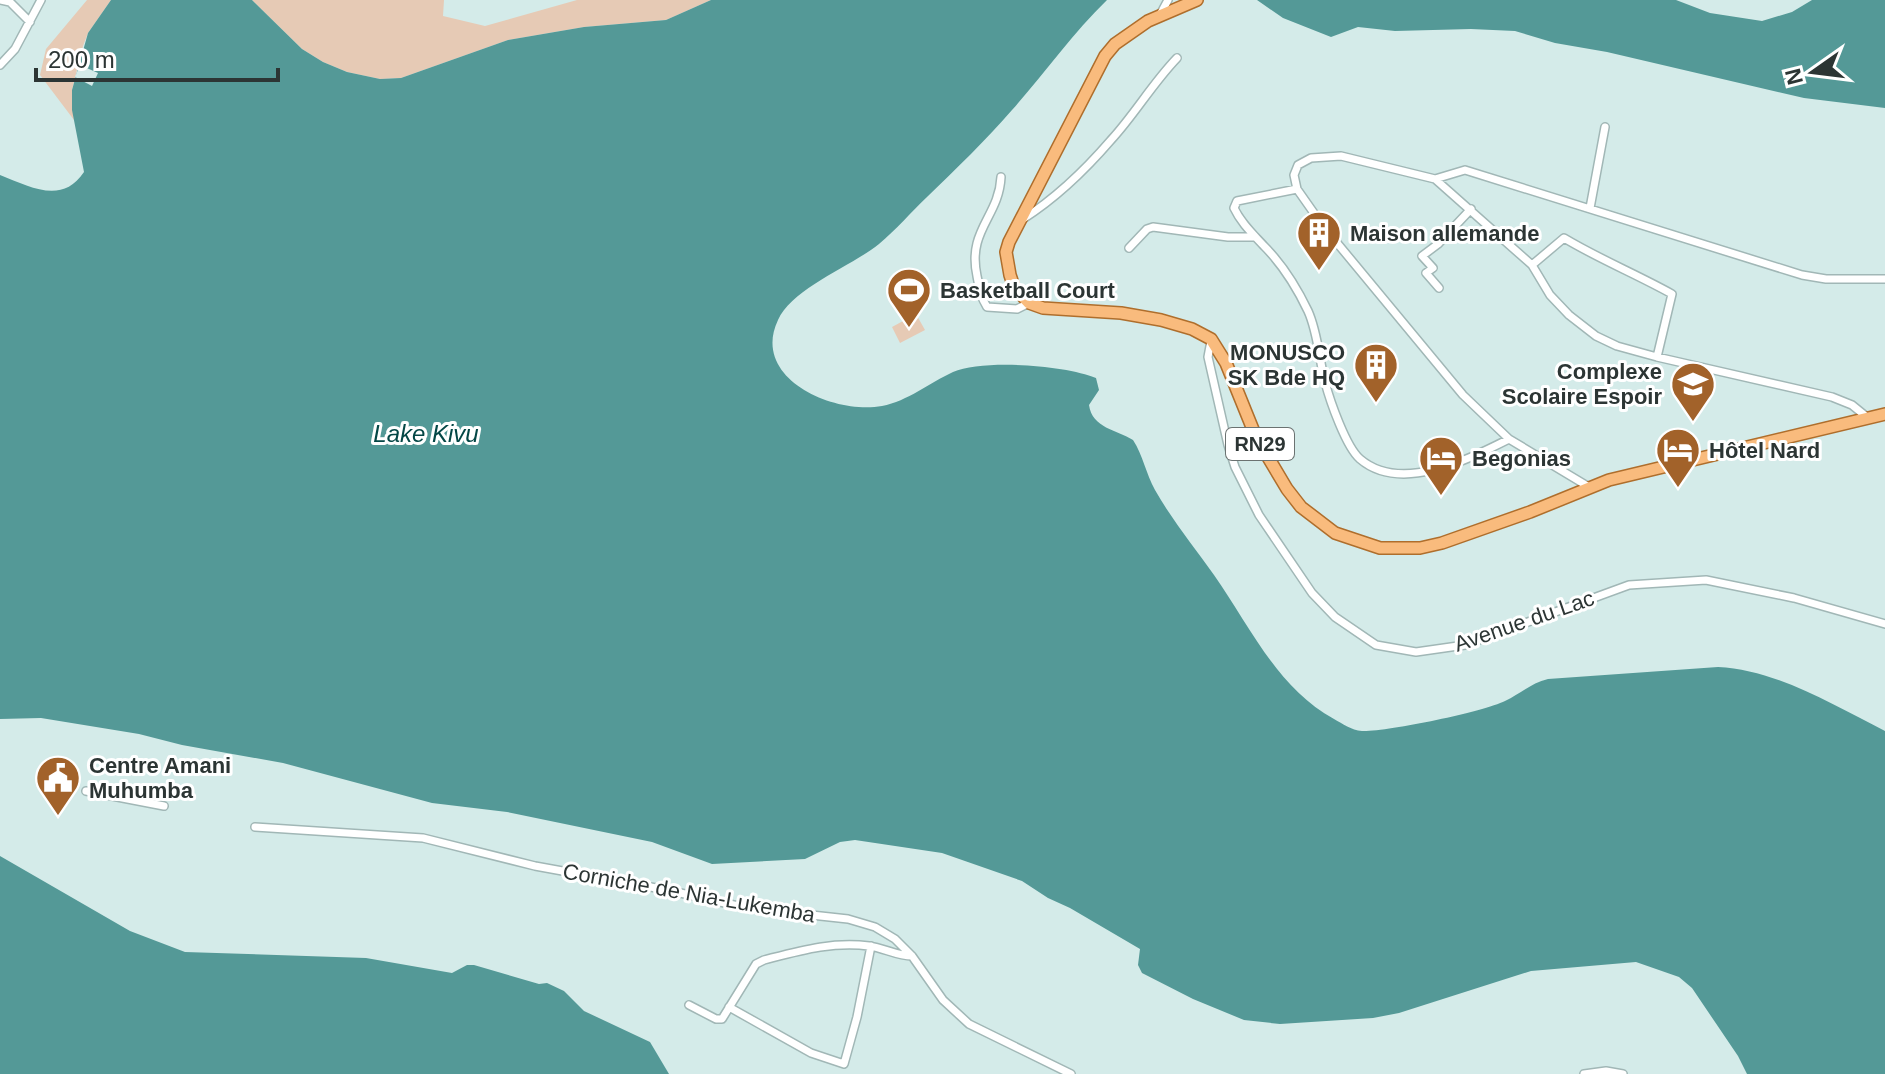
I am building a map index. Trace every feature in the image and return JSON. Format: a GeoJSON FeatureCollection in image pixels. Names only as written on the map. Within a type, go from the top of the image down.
{"type":"FeatureCollection","features":[{"type":"Feature","properties":{"kind":"main road"},"geometry":{"type":"LineString","coordinates":[[1197,0],[1161,13],[1115,44],[1105,56],[1018,222],[1006,252],[1006,264],[1014,287],[1029,303],[1043,308],[1121,313],[1161,320],[1192,329],[1211,339]]}},
{"type":"Feature","properties":{"kind":"main road","name":"RN29"},"geometry":{"type":"LineString","coordinates":[[1211,339],[1226,363],[1256,437],[1287,489],[1318,521],[1335,533],[1359,543],[1394,550],[1442,543],[1589,487],[1885,414]]}},
{"type":"Feature","properties":{"kind":"street"},"geometry":{"type":"LineString","coordinates":[[0,0],[10,1],[30,22]]}},
{"type":"Feature","properties":{"kind":"street"},"geometry":{"type":"LineString","coordinates":[[0,65],[15,49],[41,0]]}},
{"type":"Feature","properties":{"kind":"street"},"geometry":{"type":"LineString","coordinates":[[1161,13],[1168,0]]}},
{"type":"Feature","properties":{"kind":"street"},"geometry":{"type":"LineString","coordinates":[[1018,222],[1039,209],[1112,140],[1158,78],[1177,58]]}},
{"type":"Feature","properties":{"kind":"street"},"geometry":{"type":"LineString","coordinates":[[1590,208],[1605,127]]}},
{"type":"Feature","properties":{"kind":"street"},"geometry":{"type":"LineString","coordinates":[[1589,487],[1509,439],[1463,395],[1323,226],[1297,189],[1294,175],[1298,165],[1311,158],[1341,156],[1435,179],[1532,265],[1550,295],[1586,329],[1617,346],[1832,397],[1852,405],[1868,418]]}},
{"type":"Feature","properties":{"kind":"street"},"geometry":{"type":"LineString","coordinates":[[1435,179],[1465,170],[1802,275],[1826,279],[1885,279]]}},
{"type":"Feature","properties":{"kind":"street"},"geometry":{"type":"LineString","coordinates":[[1001,177],[1000,190],[974,246],[978,281],[987,307],[1017,309],[1029,303]]}},
{"type":"Feature","properties":{"kind":"street"},"geometry":{"type":"LineString","coordinates":[[1297,189],[1237,201],[1235,212],[1284,270],[1305,305],[1326,383],[1351,446],[1359,458],[1393,473],[1423,472],[1468,458],[1509,439]]}},
{"type":"Feature","properties":{"kind":"street"},"geometry":{"type":"LineString","coordinates":[[1439,288],[1426,273],[1433,268],[1422,256],[1438,244],[1471,209]]}},
{"type":"Feature","properties":{"kind":"street"},"geometry":{"type":"LineString","coordinates":[[1129,248],[1147,229],[1153,227],[1228,237],[1253,237]]}},
{"type":"Feature","properties":{"kind":"street"},"geometry":{"type":"LineString","coordinates":[[1532,265],[1564,238],[1672,294],[1657,357]]}},
{"type":"Feature","properties":{"kind":"street","name":"Avenue du Lac"},"geometry":{"type":"LineString","coordinates":[[1211,339],[1208,357],[1228,445],[1253,504],[1312,593],[1335,617],[1376,645],[1416,652],[1451,648],[1629,585],[1706,580],[1794,598],[1885,624]]}},
{"type":"Feature","properties":{"kind":"street"},"geometry":{"type":"LineString","coordinates":[[86,791],[164,806]]}},
{"type":"Feature","properties":{"kind":"street","name":"Corniche de Nia-Lukemba"},"geometry":{"type":"LineString","coordinates":[[255,827],[423,838],[535,866],[747,908],[848,919],[875,927],[895,939],[912,956],[943,1000],[969,1024],[1071,1074]]}},
{"type":"Feature","properties":{"kind":"street"},"geometry":{"type":"LineString","coordinates":[[689,1005],[716,1019],[725,1017],[752,968],[764,960],[824,946],[871,946],[912,956]]}},
{"type":"Feature","properties":{"kind":"street"},"geometry":{"type":"LineString","coordinates":[[729,1007],[811,1053],[844,1064],[871,946]]}},
{"type":"Feature","properties":{"kind":"street"},"geometry":{"type":"LineString","coordinates":[[1584,1074],[1606,1071],[1623,1074]]}},
{"type":"Feature","properties":{"kind":"shaded area"},"geometry":{"type":"Polygon","coordinates":[[[87,0],[111,0],[88,33],[83,46],[72,90],[74,120],[40,75],[46,49],[87,0]]]}},
{"type":"Feature","properties":{"kind":"shaded area"},"geometry":{"type":"Polygon","coordinates":[[[252,0],[444,0],[443,16],[485,26],[577,0],[711,0],[666,20],[584,27],[508,40],[401,78],[380,79],[347,72],[323,62],[302,49],[252,0]]]}},
{"type":"Feature","properties":{"kind":"shaded area","name":"Basketball Court"},"geometry":{"type":"Polygon","coordinates":[[[916,314],[925,330],[900,343],[892,327],[916,314]]]}},
{"type":"Feature","properties":{"kind":"water","name":"Lake Kivu"},"geometry":{"type":"Polygon","coordinates":[[[111,0],[252,0],[302,49],[323,62],[347,72],[380,79],[401,78],[508,40],[584,27],[666,20],[711,0],[1107,0],[991,133],[891,233],[879,244],[809,288],[785,308],[778,320],[773,341],[776,360],[786,376],[821,398],[842,405],[863,407],[892,404],[966,368],[1024,365],[1082,373],[1096,378],[1099,390],[1089,405],[1091,413],[1100,424],[1133,440],[1162,501],[1266,654],[1296,691],[1314,706],[1354,729],[1391,728],[1477,710],[1505,701],[1548,679],[1718,667],[1783,682],[1885,731],[1885,1074],[1747,1074],[1692,988],[1679,977],[1636,962],[1531,971],[1399,1013],[1373,1018],[1280,1024],[1244,1020],[1142,973],[1138,965],[1140,949],[1022,881],[942,853],[855,840],[840,842],[805,859],[712,864],[652,842],[507,812],[432,803],[283,763],[41,718],[0,719],[0,175],[34,188],[56,191],[75,182],[84,172],[72,110],[72,90],[88,33],[111,0]]]}},
{"type":"Feature","properties":{"kind":"water"},"geometry":{"type":"Polygon","coordinates":[[[1257,0],[1676,0],[1710,13],[1762,21],[1792,12],[1812,0],[1885,0],[1885,108],[1804,98],[1607,52],[1555,43],[1515,31],[1395,31],[1358,27],[1331,37],[1283,18],[1257,0]]]}},
{"type":"Feature","properties":{"kind":"water"},"geometry":{"type":"Polygon","coordinates":[[[0,856],[130,931],[185,952],[366,958],[452,973],[474,965],[539,984],[547,983],[564,991],[584,1011],[650,1042],[669,1074],[0,1074],[0,856]]]}},
{"type":"Feature","properties":{"kind":"pier"},"geometry":{"type":"Polygon","coordinates":[[[80,65],[98,73],[92,86],[75,77],[80,65]]]}},
{"type":"Feature","properties":{"kind":"place","name":"Maison allemande"},"geometry":{"type":"Point","coordinates":[1319,272]}},
{"type":"Feature","properties":{"kind":"place","name":"Basketball Court"},"geometry":{"type":"Point","coordinates":[909,329]}},
{"type":"Feature","properties":{"kind":"place","name":"MONUSCO SK Bde HQ"},"geometry":{"type":"Point","coordinates":[1376,404]}},
{"type":"Feature","properties":{"kind":"place","name":"Complexe Scolaire Espoir"},"geometry":{"type":"Point","coordinates":[1693,423]}},
{"type":"Feature","properties":{"kind":"place","name":"Hôtel Nard"},"geometry":{"type":"Point","coordinates":[1678,489]}},
{"type":"Feature","properties":{"kind":"place","name":"Begonias"},"geometry":{"type":"Point","coordinates":[1441,497]}},
{"type":"Feature","properties":{"kind":"place","name":"Centre Amani Muhumba"},"geometry":{"type":"Point","coordinates":[58,817]}}]}
